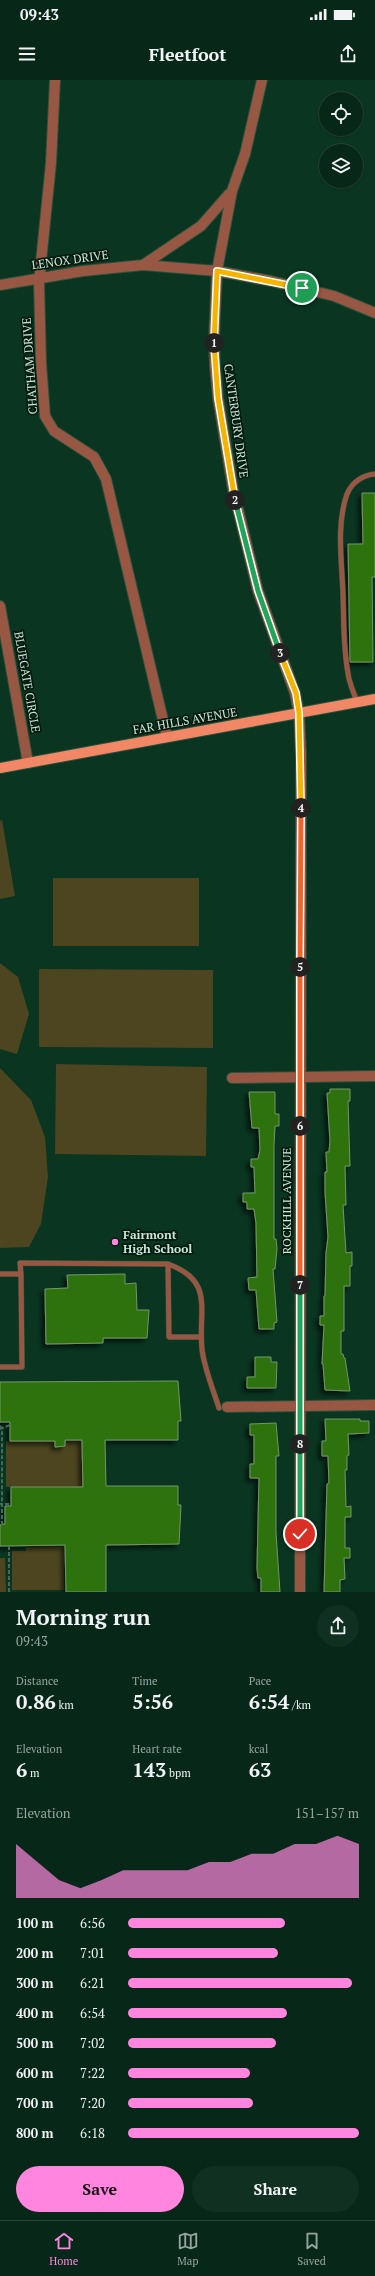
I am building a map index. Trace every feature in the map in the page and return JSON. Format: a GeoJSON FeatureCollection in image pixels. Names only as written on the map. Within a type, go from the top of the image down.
{"type":"FeatureCollection","features":[{"type":"Feature","properties":{"kind":"main road","name":"FAR HILLS AVENUE"},"geometry":{"type":"LineString","coordinates":[[0,768],[357,702],[375,700]]}},
{"type":"Feature","properties":{"kind":"street","name":"CHATHAM DRIVE"},"geometry":{"type":"LineString","coordinates":[[55,80],[51,163],[41,277],[39,331],[45,416],[54,431],[94,458],[106,479],[166,737]]}},
{"type":"Feature","properties":{"kind":"street","name":"CANTERBURY DRIVE"},"geometry":{"type":"LineString","coordinates":[[262,80],[245,154],[232,191],[217,271],[214,339],[215,367],[218,398],[233,489],[258,591],[296,693],[299,713]]}},
{"type":"Feature","properties":{"kind":"street","name":"LENOX DRIVE"},"geometry":{"type":"LineString","coordinates":[[143,265],[201,226],[217,210],[232,191]]}},
{"type":"Feature","properties":{"kind":"street","name":"LENOX DRIVE"},"geometry":{"type":"LineString","coordinates":[[0,284],[41,277],[143,265],[217,271],[271,281],[334,296],[375,313]]}},
{"type":"Feature","properties":{"kind":"street"},"geometry":{"type":"LineString","coordinates":[[366,308],[375,302]]}},
{"type":"Feature","properties":{"kind":"street","name":"BLUEGATE CIRCLE"},"geometry":{"type":"LineString","coordinates":[[0,606],[28,763]]}},
{"type":"Feature","properties":{"kind":"street","name":"ROCKHILL AVENUE"},"geometry":{"type":"LineString","coordinates":[[299,713],[302,754],[300,1077],[300,1592]]}},
{"type":"Feature","properties":{"kind":"street"},"geometry":{"type":"LineString","coordinates":[[232,1078],[375,1076]]}},
{"type":"Feature","properties":{"kind":"street"},"geometry":{"type":"LineString","coordinates":[[223,1408],[300,1405],[375,1405]]}},
{"type":"Feature","properties":{"kind":"lane"},"geometry":{"type":"LineString","coordinates":[[357,702],[348,674],[345,646],[341,541],[348,494],[353,484],[363,476],[375,474]]}},
{"type":"Feature","properties":{"kind":"lane"},"geometry":{"type":"LineString","coordinates":[[0,1368],[22,1368],[20,1264],[168,1264],[182,1269],[196,1280],[201,1293],[202,1350],[223,1408]]}},
{"type":"Feature","properties":{"kind":"lane"},"geometry":{"type":"LineString","coordinates":[[168,1264],[169,1337],[201,1337]]}},
{"type":"Feature","properties":{"kind":"lane"},"geometry":{"type":"LineString","coordinates":[[0,1274],[21,1274]]}},
{"type":"Feature","properties":{"kind":"path"},"geometry":{"type":"LineString","coordinates":[[2,1525],[1,1428],[10,1425]]}},
{"type":"Feature","properties":{"kind":"path"},"geometry":{"type":"LineString","coordinates":[[1,1504],[11,1504]]}},
{"type":"Feature","properties":{"kind":"path"},"geometry":{"type":"LineString","coordinates":[[9,1546],[9,1592]]}},
{"type":"Feature","properties":{"kind":"shaded area"},"geometry":{"type":"Polygon","coordinates":[[[2,820],[15,896],[0,899],[0,821],[2,820]]]}},
{"type":"Feature","properties":{"kind":"shaded area"},"geometry":{"type":"Polygon","coordinates":[[[53,878],[199,878],[199,946],[53,946],[53,878]]]}},
{"type":"Feature","properties":{"kind":"shaded area"},"geometry":{"type":"Polygon","coordinates":[[[0,963],[18,977],[29,1014],[17,1054],[0,1049],[0,963]]]}},
{"type":"Feature","properties":{"kind":"shaded area"},"geometry":{"type":"Polygon","coordinates":[[[39,969],[213,970],[213,1048],[39,1047],[39,969]]]}},
{"type":"Feature","properties":{"kind":"shaded area"},"geometry":{"type":"Polygon","coordinates":[[[56,1064],[207,1067],[206,1156],[55,1154],[56,1064]]]}},
{"type":"Feature","properties":{"kind":"shaded area"},"geometry":{"type":"Polygon","coordinates":[[[0,1068],[31,1100],[45,1137],[48,1177],[41,1224],[29,1247],[0,1248],[0,1068]]]}},
{"type":"Feature","properties":{"kind":"shaded area"},"geometry":{"type":"Polygon","coordinates":[[[83,1440],[83,1487],[6,1487],[6,1441],[83,1440]]]}},
{"type":"Feature","properties":{"kind":"shaded area"},"geometry":{"type":"Polygon","coordinates":[[[64,1546],[64,1590],[12,1590],[12,1551],[26,1551],[26,1547],[64,1546]]]}},
{"type":"Feature","properties":{"kind":"shaded area"},"geometry":{"type":"Polygon","coordinates":[[[0,1558],[5,1558],[6,1592],[0,1592],[0,1558]]]}},
{"type":"Feature","properties":{"kind":"building"},"geometry":{"type":"Polygon","coordinates":[[[362,493],[375,493],[375,577],[372,577],[373,662],[350,662],[348,544],[363,544],[362,493]]]}},
{"type":"Feature","properties":{"kind":"building"},"geometry":{"type":"Polygon","coordinates":[[[330,1089],[350,1089],[350,1101],[348,1101],[350,1166],[345,1166],[346,1205],[343,1205],[346,1253],[352,1252],[352,1266],[350,1266],[350,1286],[344,1286],[344,1331],[341,1331],[341,1354],[343,1354],[345,1358],[350,1391],[325,1390],[322,1364],[324,1325],[320,1325],[320,1316],[324,1316],[328,1237],[325,1172],[327,1172],[326,1152],[329,1152],[330,1141],[327,1093],[330,1093],[330,1089]]]}},
{"type":"Feature","properties":{"kind":"building"},"geometry":{"type":"Polygon","coordinates":[[[249,1092],[275,1092],[275,1114],[279,1114],[279,1126],[275,1126],[274,1146],[274,1239],[276,1239],[277,1249],[275,1269],[273,1269],[277,1322],[274,1323],[274,1329],[259,1329],[256,1290],[249,1290],[248,1278],[257,1277],[256,1223],[254,1209],[247,1209],[247,1202],[243,1202],[243,1193],[255,1193],[254,1167],[251,1167],[251,1159],[258,1159],[260,1150],[259,1128],[252,1128],[249,1092]]]}},
{"type":"Feature","properties":{"kind":"building"},"geometry":{"type":"Polygon","coordinates":[[[125,1274],[125,1284],[136,1283],[137,1310],[149,1310],[147,1338],[103,1338],[103,1343],[46,1344],[45,1289],[68,1288],[67,1275],[125,1274]]]}},
{"type":"Feature","properties":{"kind":"building"},"geometry":{"type":"Polygon","coordinates":[[[255,1357],[271,1357],[271,1362],[277,1362],[276,1388],[247,1388],[247,1377],[255,1377],[255,1357]]]}},
{"type":"Feature","properties":{"kind":"building"},"geometry":{"type":"Polygon","coordinates":[[[178,1381],[181,1421],[178,1421],[178,1440],[105,1440],[106,1486],[178,1486],[178,1505],[181,1505],[179,1544],[106,1545],[106,1592],[66,1592],[65,1545],[0,1546],[0,1525],[5,1524],[5,1506],[11,1506],[11,1487],[83,1487],[82,1440],[65,1440],[65,1446],[55,1447],[55,1441],[10,1441],[10,1422],[0,1422],[0,1382],[178,1381]]]}},
{"type":"Feature","properties":{"kind":"building"},"geometry":{"type":"Polygon","coordinates":[[[325,1419],[360,1419],[360,1421],[369,1421],[369,1433],[348,1434],[349,1455],[347,1456],[347,1470],[345,1470],[346,1507],[351,1506],[351,1517],[345,1517],[345,1548],[350,1548],[350,1558],[344,1558],[345,1579],[340,1580],[340,1592],[324,1592],[327,1484],[329,1483],[328,1456],[322,1456],[322,1441],[326,1441],[325,1419]]]}},
{"type":"Feature","properties":{"kind":"building"},"geometry":{"type":"Polygon","coordinates":[[[276,1423],[279,1456],[276,1456],[276,1533],[280,1592],[261,1592],[261,1578],[258,1578],[257,1568],[259,1478],[250,1478],[250,1464],[254,1464],[254,1435],[250,1435],[250,1424],[276,1423]]]}},
{"type":"Feature","properties":{"kind":"place","name":"Fairmont High School"},"geometry":{"type":"Point","coordinates":[115,1242]}},
{"type":"Feature","properties":{"kind":"route"},"geometry":{"type":"LineString","coordinates":[[300,1534],[300,978],[302,754],[296,693],[267,619],[258,591],[233,489],[218,398],[214,339],[217,271],[302,288]]}}]}
